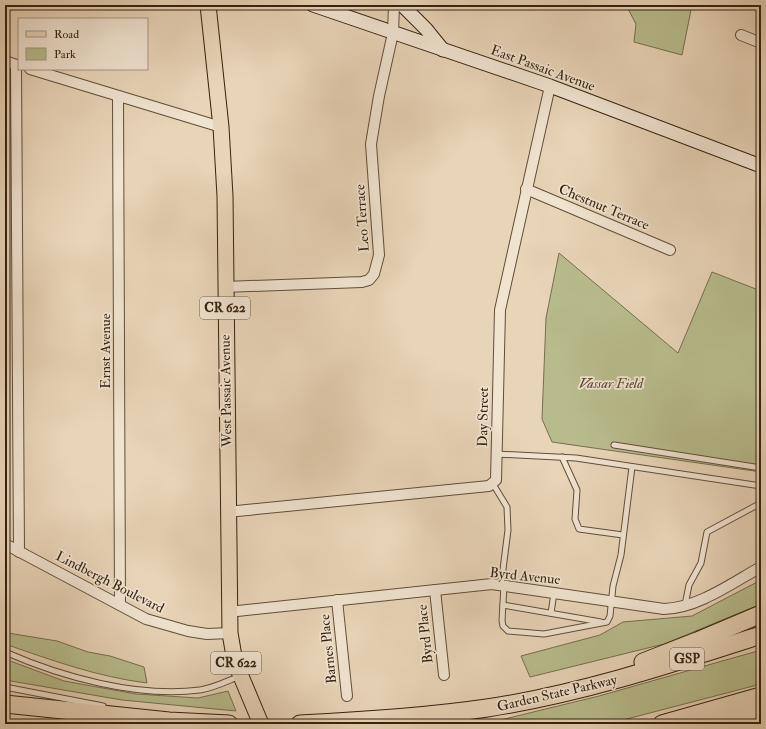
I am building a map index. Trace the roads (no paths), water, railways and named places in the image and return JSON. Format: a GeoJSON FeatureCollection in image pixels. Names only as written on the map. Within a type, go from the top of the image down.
{"type":"FeatureCollection","features":[{"type":"Feature","properties":{"kind":"highway"},"geometry":{"type":"LineString","coordinates":[[551,696],[697,641],[761,614]]}},
{"type":"Feature","properties":{"kind":"highway","name":"Garden State Parkway"},"geometry":{"type":"LineString","coordinates":[[300,724],[421,720],[551,696],[675,663],[761,635]]}},
{"type":"Feature","properties":{"kind":"highway"},"geometry":{"type":"LineString","coordinates":[[662,724],[761,696]]}},
{"type":"Feature","properties":{"kind":"highway"},"geometry":{"type":"LineString","coordinates":[[5,704],[168,721],[229,724]]}},
{"type":"Feature","properties":{"kind":"highway"},"geometry":{"type":"LineString","coordinates":[[682,724],[761,709]]}},
{"type":"Feature","properties":{"kind":"main road","name":"West Passaic Avenue"},"geometry":{"type":"LineString","coordinates":[[208,5],[221,127],[224,196],[228,612],[232,649],[240,676],[258,718]]}},
{"type":"Feature","properties":{"kind":"main road","name":"East Passaic Avenue"},"geometry":{"type":"LineString","coordinates":[[313,5],[550,86],[761,166]]}},
{"type":"Feature","properties":{"kind":"main road"},"geometry":{"type":"LineString","coordinates":[[402,5],[426,29],[443,50]]}},
{"type":"Feature","properties":{"kind":"street","name":"Leo Terrace"},"geometry":{"type":"LineString","coordinates":[[224,287],[362,282],[369,280],[374,274],[379,255],[372,144],[378,96],[393,33],[394,5]]}},
{"type":"Feature","properties":{"kind":"street"},"geometry":{"type":"LineString","coordinates":[[741,35],[761,43]]}},
{"type":"Feature","properties":{"kind":"street"},"geometry":{"type":"LineString","coordinates":[[5,61],[18,65]]}},
{"type":"Feature","properties":{"kind":"street"},"geometry":{"type":"LineString","coordinates":[[18,70],[19,552]]}},
{"type":"Feature","properties":{"kind":"street"},"geometry":{"type":"LineString","coordinates":[[33,70],[221,127]]}},
{"type":"Feature","properties":{"kind":"street","name":"Day Street"},"geometry":{"type":"LineString","coordinates":[[493,484],[496,480],[500,310],[550,86]]}},
{"type":"Feature","properties":{"kind":"street","name":"Ernst Avenue"},"geometry":{"type":"LineString","coordinates":[[118,96],[120,605]]}},
{"type":"Feature","properties":{"kind":"street","name":"Chestnut Terrace"},"geometry":{"type":"LineString","coordinates":[[526,189],[670,250]]}},
{"type":"Feature","properties":{"kind":"street"},"geometry":{"type":"LineString","coordinates":[[227,512],[489,486],[493,484]]}},
{"type":"Feature","properties":{"kind":"street","name":"Lindbergh Boulevard"},"geometry":{"type":"LineString","coordinates":[[5,544],[120,605],[166,626],[207,634],[230,633]]}},
{"type":"Feature","properties":{"kind":"street","name":"Byrd Avenue"},"geometry":{"type":"LineString","coordinates":[[228,612],[492,584],[664,609],[685,606],[761,567]]}},
{"type":"Feature","properties":{"kind":"street","name":"Byrd Place"},"geometry":{"type":"LineString","coordinates":[[435,590],[444,675]]}},
{"type":"Feature","properties":{"kind":"street","name":"Barnes Place"},"geometry":{"type":"LineString","coordinates":[[337,600],[347,696]]}},
{"type":"Feature","properties":{"kind":"lane"},"geometry":{"type":"LineString","coordinates":[[614,445],[761,468]]}},
{"type":"Feature","properties":{"kind":"lane"},"geometry":{"type":"LineString","coordinates":[[496,454],[562,457],[761,486]]}},
{"type":"Feature","properties":{"kind":"lane"},"geometry":{"type":"LineString","coordinates":[[562,457],[576,486],[577,502],[575,519],[579,529],[623,535]]}},
{"type":"Feature","properties":{"kind":"lane"},"geometry":{"type":"LineString","coordinates":[[493,484],[507,507],[508,530],[502,585],[503,626],[508,631],[544,634],[609,620],[613,586],[621,555],[632,467]]}},
{"type":"Feature","properties":{"kind":"lane"},"geometry":{"type":"LineString","coordinates":[[685,606],[689,585],[701,563],[707,532],[761,503]]}},
{"type":"Feature","properties":{"kind":"lane"},"geometry":{"type":"LineString","coordinates":[[551,613],[554,593]]}},
{"type":"Feature","properties":{"kind":"lane"},"geometry":{"type":"LineString","coordinates":[[503,605],[604,622]]}},
{"type":"Feature","properties":{"kind":"lane"},"geometry":{"type":"LineString","coordinates":[[5,652],[50,670],[75,677],[129,687],[158,690],[201,690],[220,685],[240,676]]}},
{"type":"Feature","properties":{"kind":"lane"},"geometry":{"type":"LineString","coordinates":[[5,688],[106,707]]}},
{"type":"Feature","properties":{"kind":"lane"},"geometry":{"type":"LineString","coordinates":[[114,709],[168,721]]}},
{"type":"Feature","properties":{"kind":"park label","name":"Vassar Field"},"geometry":{"type":"Point","coordinates":[611,383]}}]}
